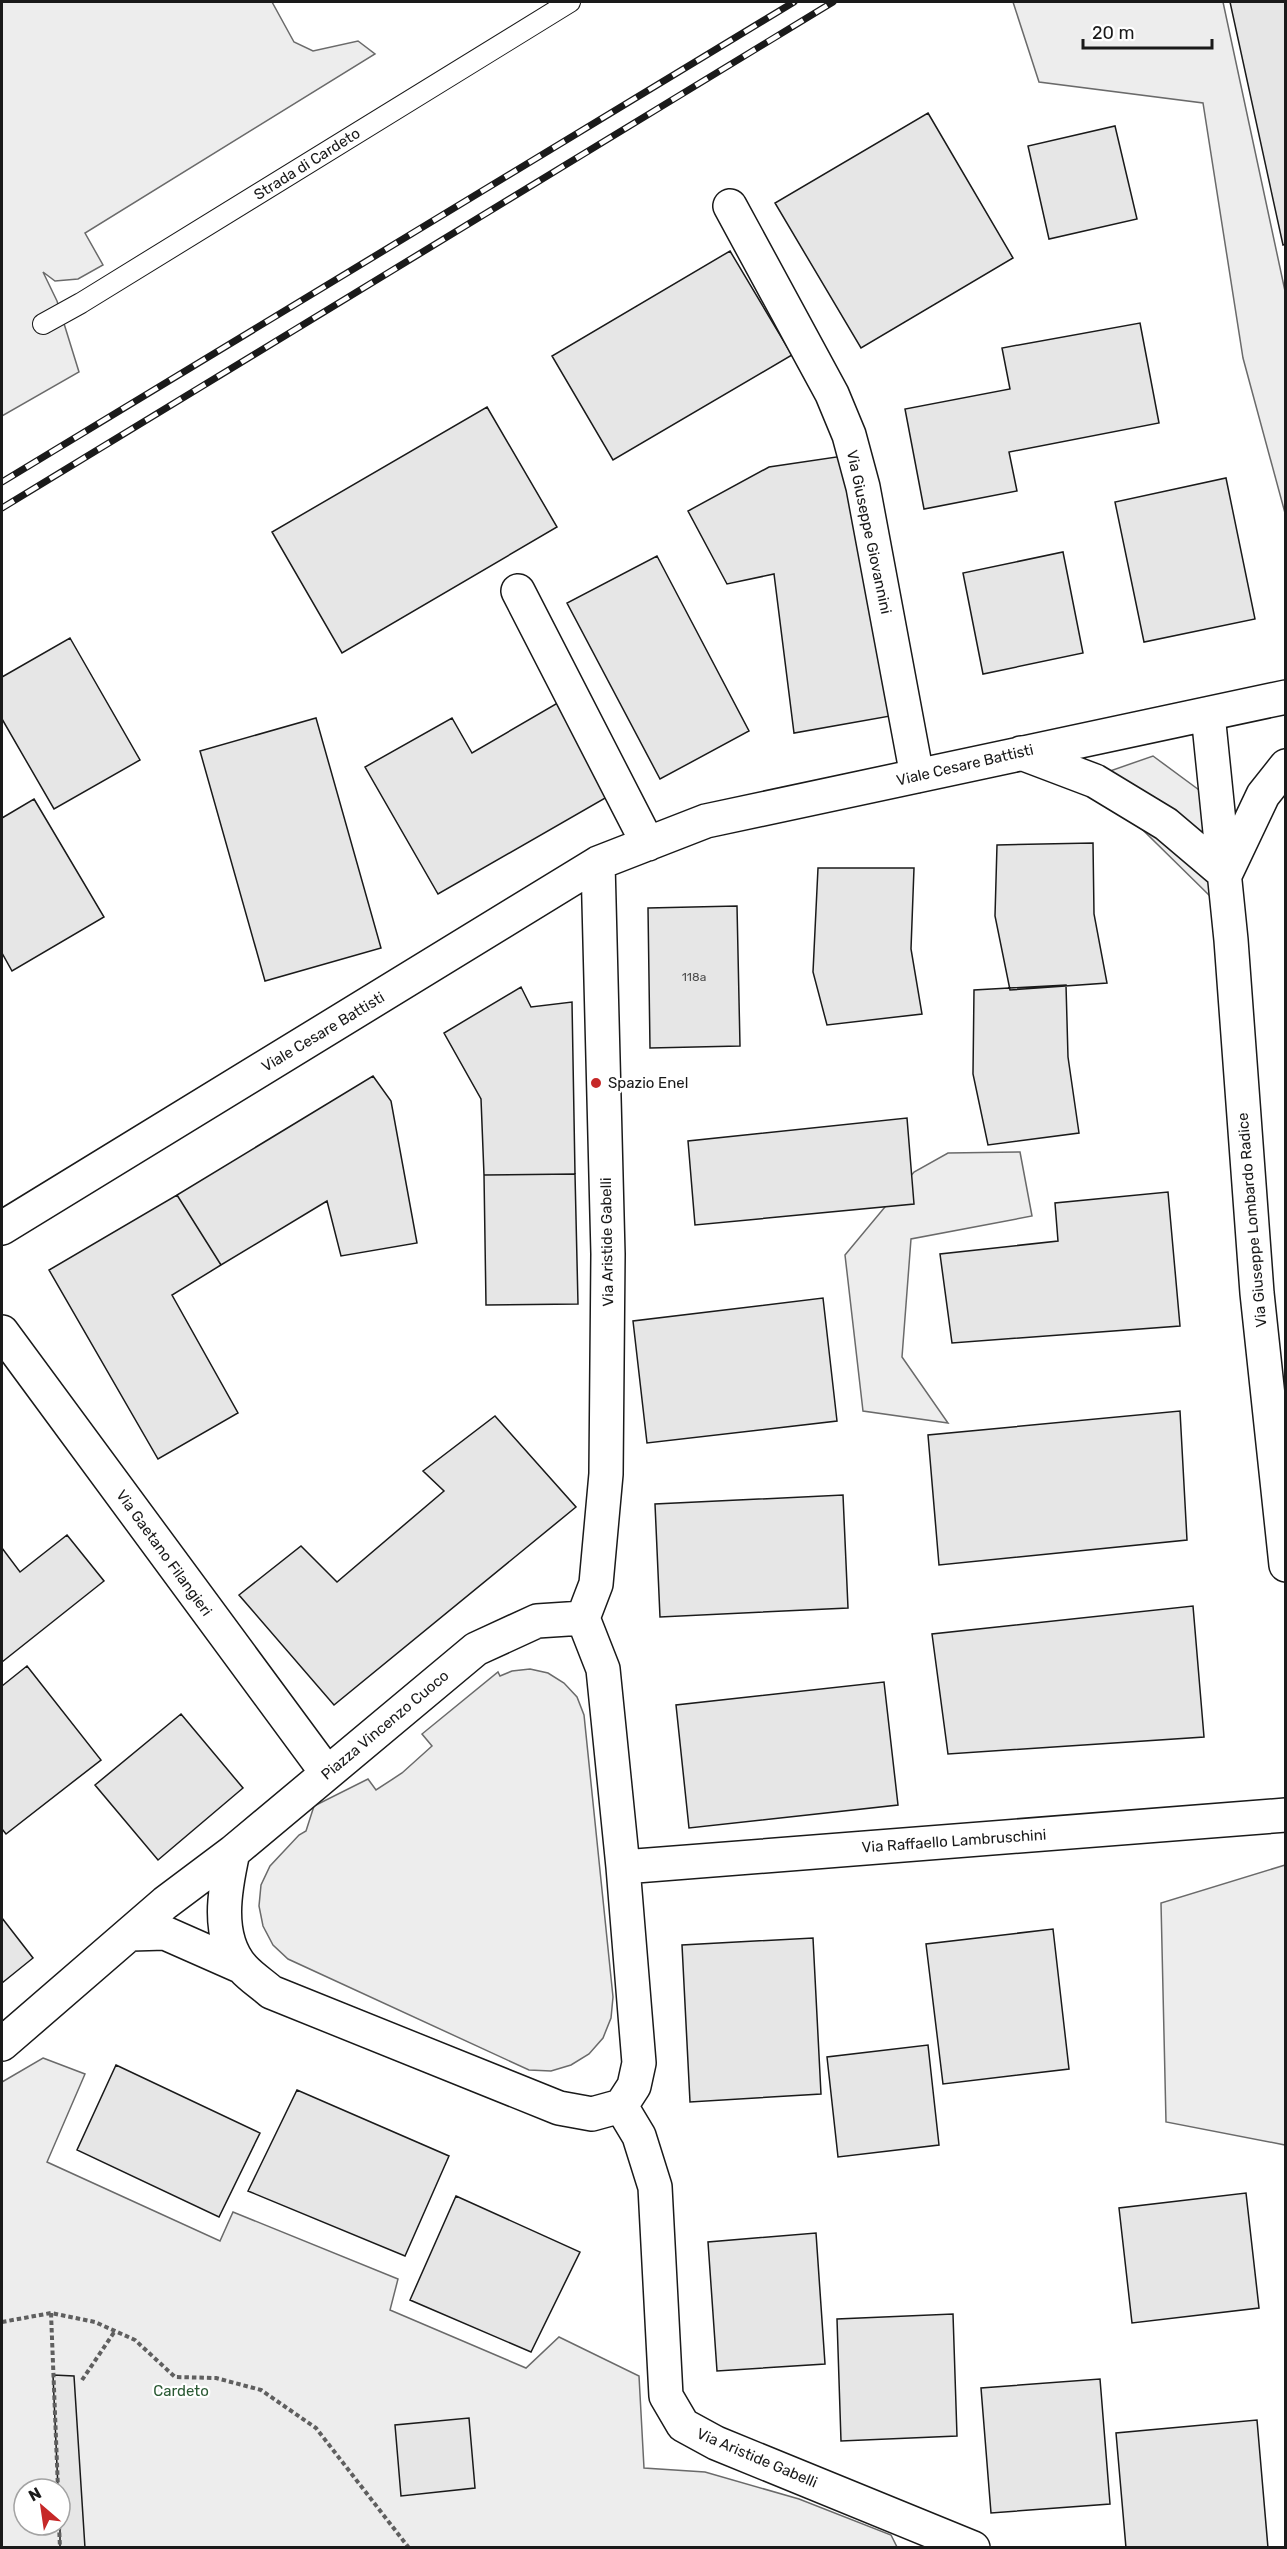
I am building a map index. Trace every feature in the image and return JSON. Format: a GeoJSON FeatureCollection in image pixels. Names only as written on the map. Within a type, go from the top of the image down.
{"type":"FeatureCollection","features":[{"type":"Feature","properties":{"kind":"street","name":"Via Giuseppe Giovannini"},"geometry":{"type":"LineString","coordinates":[[730,206],[832,394],[849,435],[862,487],[917,776]]}},
{"type":"Feature","properties":{"kind":"street"},"geometry":{"type":"LineString","coordinates":[[518,591],[648,844]]}},
{"type":"Feature","properties":{"kind":"street","name":"Viale Cesare Battisti"},"geometry":{"type":"LineString","coordinates":[[2,1228],[598,863],[706,820],[1286,697]]}},
{"type":"Feature","properties":{"kind":"street","name":"Via Giuseppe Lombardo Radice"},"geometry":{"type":"LineString","coordinates":[[1208,714],[1225,874],[1257,1293],[1286,1565]]}},
{"type":"Feature","properties":{"kind":"street"},"geometry":{"type":"LineString","coordinates":[[1021,753],[1095,781],[1166,824],[1225,874],[1263,795],[1286,766]]}},
{"type":"Feature","properties":{"kind":"street","name":"Via Aristide Gabelli"},"geometry":{"type":"LineString","coordinates":[[583,1618],[596,1584],[606,1474],[608,1254],[598,863]]}},
{"type":"Feature","properties":{"kind":"street","name":"Via Gaetano Filangieri"},"geometry":{"type":"LineString","coordinates":[[2,1332],[327,1773]]}},
{"type":"Feature","properties":{"kind":"street"},"geometry":{"type":"LineString","coordinates":[[131,1934],[165,1933],[242,1967],[271,1992],[559,2108],[592,2114],[621,2106],[634,2086],[639,2063],[623,1867],[603,1669],[583,1618]]}},
{"type":"Feature","properties":{"kind":"street","name":"Piazza Vincenzo Cuoco"},"geometry":{"type":"LineString","coordinates":[[2,2044],[165,1903],[233,1852],[476,1649],[537,1621],[583,1618]]}},
{"type":"Feature","properties":{"kind":"street","name":"Via Raffaello Lambruschini"},"geometry":{"type":"LineString","coordinates":[[623,1867],[1286,1815]]}},
{"type":"Feature","properties":{"kind":"street"},"geometry":{"type":"LineString","coordinates":[[233,1852],[224,1893],[227,1937],[242,1967]]}},
{"type":"Feature","properties":{"kind":"street","name":"Via Aristide Gabelli"},"geometry":{"type":"LineString","coordinates":[[621,2106],[639,2136],[655,2187],[666,2396],[683,2425],[716,2443],[973,2547]]}},
{"type":"Feature","properties":{"kind":"lane","name":"Strada di Cardeto"},"geometry":{"type":"LineString","coordinates":[[43,324],[570,2]]}},
{"type":"Feature","properties":{"kind":"path"},"geometry":{"type":"LineString","coordinates":[[2,2322],[51,2313],[95,2322],[135,2340],[175,2377],[216,2378],[261,2390],[316,2428],[409,2547]]}},
{"type":"Feature","properties":{"kind":"path"},"geometry":{"type":"LineString","coordinates":[[51,2313],[58,2477]]}},
{"type":"Feature","properties":{"kind":"path"},"geometry":{"type":"LineString","coordinates":[[82,2380],[114,2331]]}},
{"type":"Feature","properties":{"kind":"shaded area"},"geometry":{"type":"Polygon","coordinates":[[[2,2],[272,2],[294,42],[313,51],[358,41],[375,54],[85,233],[103,265],[78,279],[55,281],[43,272],[57,301],[79,372],[2,416],[2,2]]]}},
{"type":"Feature","properties":{"kind":"shaded area"},"geometry":{"type":"Polygon","coordinates":[[[1013,2],[1223,2],[1285,291],[1285,513],[1243,358],[1203,103],[1039,82],[1013,2]]]}},
{"type":"Feature","properties":{"kind":"shaded area"},"geometry":{"type":"Polygon","coordinates":[[[1153,756],[1214,801],[1212,898],[1090,778],[1153,756]]]}},
{"type":"Feature","properties":{"kind":"shaded area"},"geometry":{"type":"Polygon","coordinates":[[[1020,1152],[1032,1216],[911,1239],[902,1357],[948,1423],[863,1411],[845,1255],[914,1172],[948,1153],[1020,1152]]]}},
{"type":"Feature","properties":{"kind":"shaded area"},"geometry":{"type":"Polygon","coordinates":[[[530,1669],[548,1673],[564,1683],[577,1697],[584,1715],[613,1997],[611,2018],[603,2038],[589,2054],[571,2065],[551,2071],[529,2070],[288,1959],[273,1945],[263,1926],[259,1906],[261,1885],[270,1866],[299,1835],[306,1831],[314,1806],[368,1779],[376,1790],[402,1773],[432,1746],[422,1734],[498,1672],[500,1676],[512,1671],[530,1669]]]}},
{"type":"Feature","properties":{"kind":"shaded area"},"geometry":{"type":"Polygon","coordinates":[[[1285,1865],[1285,2145],[1166,2122],[1161,1903],[1285,1865]]]}},
{"type":"Feature","properties":{"kind":"shaded area","name":"Cardeto"},"geometry":{"type":"Polygon","coordinates":[[[43,2058],[85,2074],[47,2162],[220,2241],[233,2212],[398,2279],[390,2310],[526,2368],[559,2337],[639,2376],[644,2468],[705,2472],[799,2499],[891,2535],[897,2547],[2,2547],[2,2082],[43,2058]]]}},
{"type":"Feature","properties":{"kind":"building"},"geometry":{"type":"Polygon","coordinates":[[[1230,2],[1286,2],[1286,244],[1283,245],[1230,2]]]}},
{"type":"Feature","properties":{"kind":"building"},"geometry":{"type":"Polygon","coordinates":[[[928,113],[1013,258],[861,348],[775,203],[928,113]]]}},
{"type":"Feature","properties":{"kind":"building"},"geometry":{"type":"Polygon","coordinates":[[[1115,126],[1137,219],[1049,239],[1028,146],[1115,126]]]}},
{"type":"Feature","properties":{"kind":"building"},"geometry":{"type":"Polygon","coordinates":[[[730,251],[792,355],[613,460],[552,356],[730,251]]]}},
{"type":"Feature","properties":{"kind":"building"},"geometry":{"type":"Polygon","coordinates":[[[1140,323],[1159,423],[1009,452],[1017,491],[924,509],[905,409],[1010,389],[1002,348],[1140,323]]]}},
{"type":"Feature","properties":{"kind":"building"},"geometry":{"type":"Polygon","coordinates":[[[487,407],[557,527],[342,653],[272,532],[487,407]]]}},
{"type":"Feature","properties":{"kind":"building"},"geometry":{"type":"Polygon","coordinates":[[[843,456],[896,715],[794,733],[774,574],[727,584],[688,511],[769,467],[843,456]]]}},
{"type":"Feature","properties":{"kind":"building"},"geometry":{"type":"Polygon","coordinates":[[[1226,478],[1255,619],[1144,642],[1115,502],[1226,478]]]}},
{"type":"Feature","properties":{"kind":"building"},"geometry":{"type":"Polygon","coordinates":[[[1063,552],[1083,653],[983,674],[963,573],[1063,552]]]}},
{"type":"Feature","properties":{"kind":"building"},"geometry":{"type":"Polygon","coordinates":[[[657,556],[749,731],[660,779],[567,603],[657,556]]]}},
{"type":"Feature","properties":{"kind":"building"},"geometry":{"type":"Polygon","coordinates":[[[70,638],[140,760],[54,809],[2,719],[2,677],[70,638]]]}},
{"type":"Feature","properties":{"kind":"building"},"geometry":{"type":"Polygon","coordinates":[[[561,701],[614,793],[438,894],[365,767],[452,718],[472,753],[561,701]]]}},
{"type":"Feature","properties":{"kind":"building"},"geometry":{"type":"Polygon","coordinates":[[[316,718],[381,948],[265,981],[200,751],[316,718]]]}},
{"type":"Feature","properties":{"kind":"building"},"geometry":{"type":"Polygon","coordinates":[[[34,799],[104,917],[12,971],[2,953],[2,818],[34,799]]]}},
{"type":"Feature","properties":{"kind":"building"},"geometry":{"type":"Polygon","coordinates":[[[1093,843],[1094,914],[1107,983],[1010,990],[995,916],[997,845],[1093,843]]]}},
{"type":"Feature","properties":{"kind":"building"},"geometry":{"type":"Polygon","coordinates":[[[818,868],[914,868],[911,949],[922,1014],[827,1025],[813,972],[818,868]]]}},
{"type":"Feature","properties":{"kind":"building"},"geometry":{"type":"Polygon","coordinates":[[[737,906],[740,1046],[650,1048],[648,908],[737,906]]]}},
{"type":"Feature","properties":{"kind":"building"},"geometry":{"type":"Polygon","coordinates":[[[1066,985],[1068,1057],[1079,1133],[988,1145],[973,1074],[974,990],[1066,985]]]}},
{"type":"Feature","properties":{"kind":"building"},"geometry":{"type":"Polygon","coordinates":[[[521,987],[531,1007],[572,1002],[575,1174],[484,1175],[481,1099],[444,1033],[521,987]]]}},
{"type":"Feature","properties":{"kind":"building"},"geometry":{"type":"Polygon","coordinates":[[[373,1076],[391,1101],[417,1243],[341,1256],[327,1201],[221,1265],[177,1195],[373,1076]]]}},
{"type":"Feature","properties":{"kind":"building"},"geometry":{"type":"Polygon","coordinates":[[[907,1118],[914,1204],[695,1225],[688,1141],[907,1118]]]}},
{"type":"Feature","properties":{"kind":"building"},"geometry":{"type":"Polygon","coordinates":[[[575,1174],[578,1304],[486,1305],[484,1175],[575,1174]]]}},
{"type":"Feature","properties":{"kind":"building"},"geometry":{"type":"Polygon","coordinates":[[[1168,1192],[1180,1326],[952,1343],[940,1254],[1058,1241],[1055,1203],[1168,1192]]]}},
{"type":"Feature","properties":{"kind":"building"},"geometry":{"type":"Polygon","coordinates":[[[177,1195],[221,1265],[172,1295],[238,1413],[158,1459],[49,1270],[177,1195]]]}},
{"type":"Feature","properties":{"kind":"building"},"geometry":{"type":"Polygon","coordinates":[[[823,1298],[837,1421],[647,1443],[633,1321],[823,1298]]]}},
{"type":"Feature","properties":{"kind":"building"},"geometry":{"type":"Polygon","coordinates":[[[1180,1411],[1187,1540],[939,1565],[928,1435],[1180,1411]]]}},
{"type":"Feature","properties":{"kind":"building"},"geometry":{"type":"Polygon","coordinates":[[[495,1416],[576,1507],[334,1705],[239,1595],[301,1546],[337,1582],[444,1491],[423,1471],[495,1416]]]}},
{"type":"Feature","properties":{"kind":"building"},"geometry":{"type":"Polygon","coordinates":[[[843,1495],[848,1608],[660,1617],[655,1504],[843,1495]]]}},
{"type":"Feature","properties":{"kind":"building"},"geometry":{"type":"Polygon","coordinates":[[[67,1535],[104,1581],[2,1662],[2,1548],[20,1572],[67,1535]]]}},
{"type":"Feature","properties":{"kind":"building"},"geometry":{"type":"Polygon","coordinates":[[[1193,1606],[1204,1737],[948,1754],[932,1634],[1193,1606]]]}},
{"type":"Feature","properties":{"kind":"building"},"geometry":{"type":"Polygon","coordinates":[[[27,1666],[101,1760],[6,1834],[2,1829],[2,1686],[27,1666]]]}},
{"type":"Feature","properties":{"kind":"building"},"geometry":{"type":"Polygon","coordinates":[[[884,1682],[898,1805],[689,1828],[676,1705],[884,1682]]]}},
{"type":"Feature","properties":{"kind":"building"},"geometry":{"type":"Polygon","coordinates":[[[181,1714],[243,1788],[158,1860],[95,1785],[181,1714]]]}},
{"type":"Feature","properties":{"kind":"building"},"geometry":{"type":"Polygon","coordinates":[[[2,1918],[33,1958],[2,1983],[2,1918]]]}},
{"type":"Feature","properties":{"kind":"building"},"geometry":{"type":"Polygon","coordinates":[[[1053,1929],[1069,2069],[943,2084],[926,1944],[1053,1929]]]}},
{"type":"Feature","properties":{"kind":"building"},"geometry":{"type":"Polygon","coordinates":[[[813,1938],[821,2094],[690,2102],[682,1945],[813,1938]]]}},
{"type":"Feature","properties":{"kind":"building"},"geometry":{"type":"Polygon","coordinates":[[[928,2045],[939,2145],[838,2157],[827,2057],[928,2045]]]}},
{"type":"Feature","properties":{"kind":"building"},"geometry":{"type":"Polygon","coordinates":[[[116,2065],[260,2133],[219,2217],[77,2150],[116,2065]]]}},
{"type":"Feature","properties":{"kind":"building"},"geometry":{"type":"Polygon","coordinates":[[[297,2090],[449,2156],[405,2256],[248,2191],[297,2090]]]}},
{"type":"Feature","properties":{"kind":"building"},"geometry":{"type":"Polygon","coordinates":[[[1246,2193],[1259,2308],[1132,2323],[1119,2208],[1246,2193]]]}},
{"type":"Feature","properties":{"kind":"building"},"geometry":{"type":"Polygon","coordinates":[[[456,2196],[580,2252],[531,2352],[410,2300],[456,2196]]]}},
{"type":"Feature","properties":{"kind":"building"},"geometry":{"type":"Polygon","coordinates":[[[816,2233],[825,2364],[717,2371],[708,2242],[816,2233]]]}},
{"type":"Feature","properties":{"kind":"building"},"geometry":{"type":"Polygon","coordinates":[[[953,2314],[957,2436],[841,2441],[837,2319],[953,2314]]]}},
{"type":"Feature","properties":{"kind":"building"},"geometry":{"type":"Polygon","coordinates":[[[53,2375],[74,2376],[85,2548],[60,2548],[60,2537],[72,2537],[72,2477],[57,2477],[53,2375]]]}},
{"type":"Feature","properties":{"kind":"building"},"geometry":{"type":"Polygon","coordinates":[[[1100,2379],[1110,2504],[991,2513],[981,2388],[1100,2379]]]}},
{"type":"Feature","properties":{"kind":"building"},"geometry":{"type":"Polygon","coordinates":[[[469,2418],[475,2488],[401,2496],[395,2425],[469,2418]]]}},
{"type":"Feature","properties":{"kind":"building"},"geometry":{"type":"Polygon","coordinates":[[[1257,2420],[1268,2548],[1126,2548],[1116,2433],[1257,2420]]]}},
{"type":"Feature","properties":{"kind":"railway"},"geometry":{"type":"LineString","coordinates":[[2,482],[794,2]]}},
{"type":"Feature","properties":{"kind":"railway"},"geometry":{"type":"LineString","coordinates":[[2,508],[833,2]]}},
{"type":"Feature","properties":{"kind":"place","name":"Spazio Enel"},"geometry":{"type":"Point","coordinates":[596,1083]}}]}
